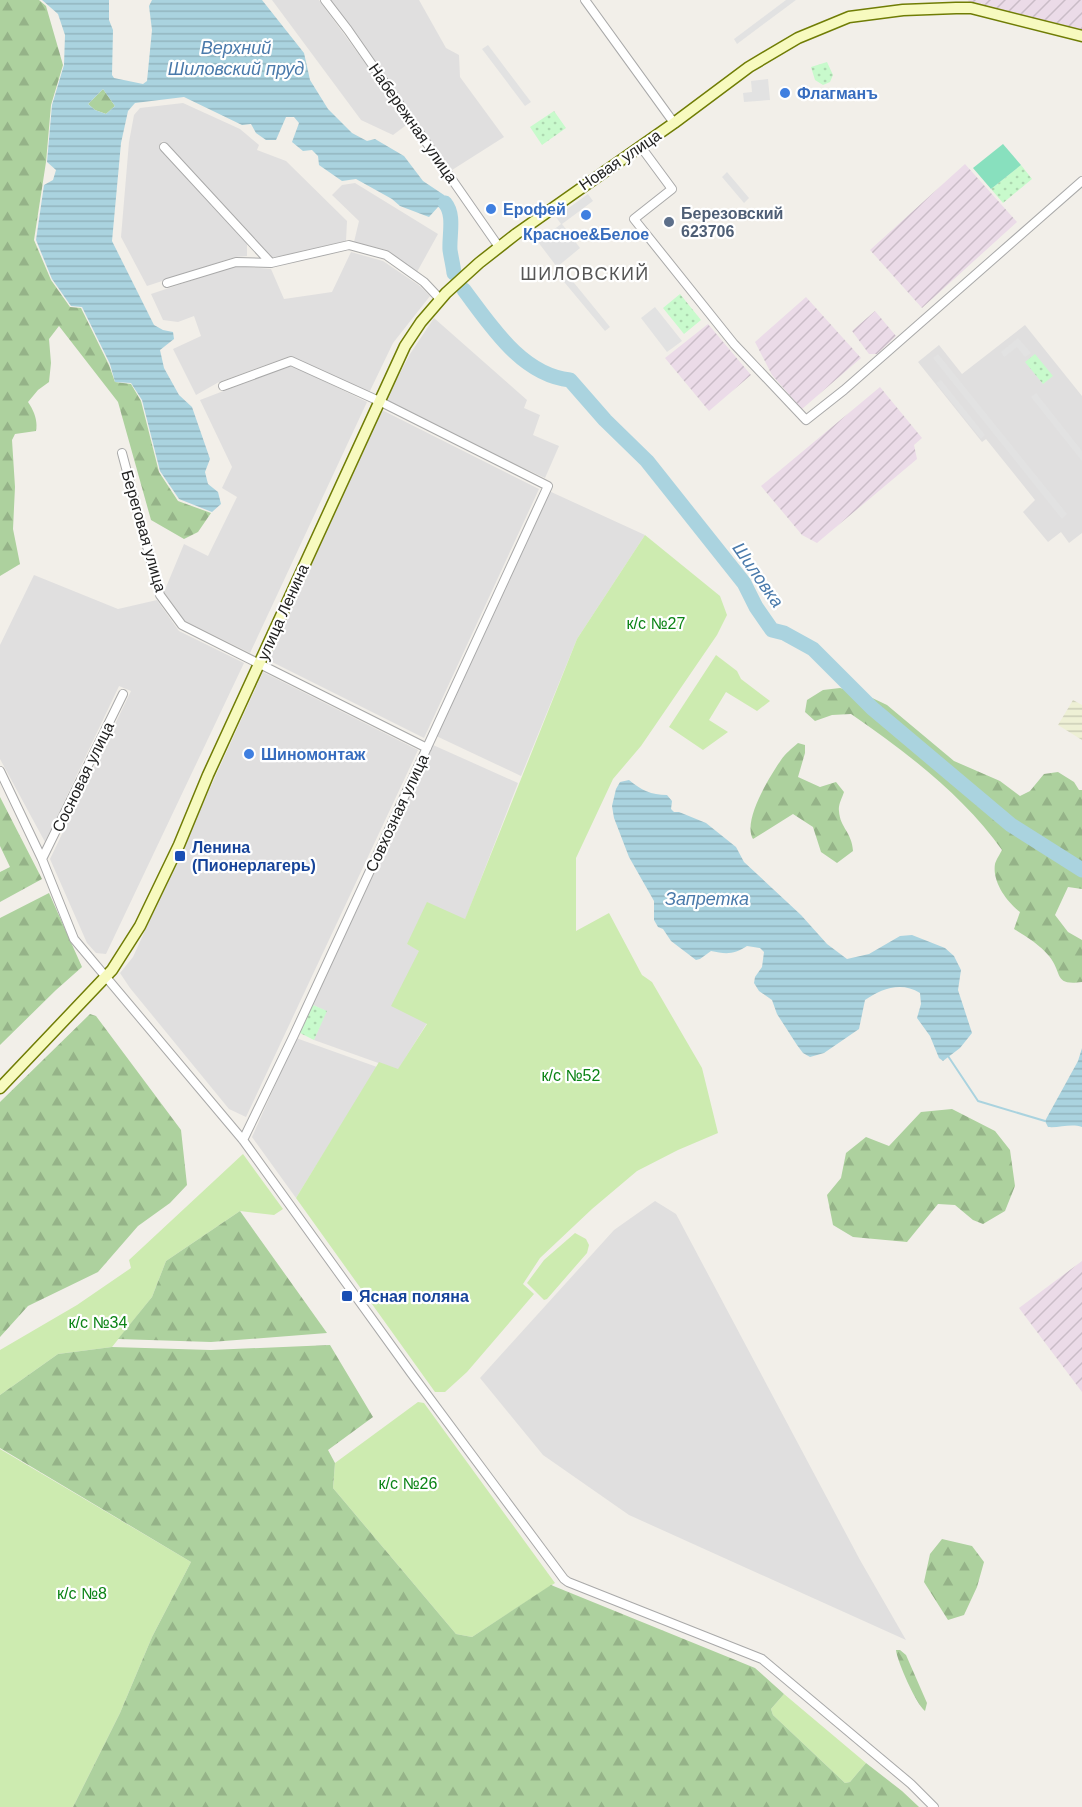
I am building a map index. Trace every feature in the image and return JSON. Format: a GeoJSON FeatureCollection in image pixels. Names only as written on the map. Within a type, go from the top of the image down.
{"type":"FeatureCollection","features":[{"type":"Feature","properties":{"kind":"street","name":"Набережная улица"},"geometry":{"type":"LineString","coordinates":[[325,0],[362,49],[499,247]]}},
{"type":"Feature","properties":{"kind":"street"},"geometry":{"type":"LineString","coordinates":[[585,0],[671,119]]}},
{"type":"Feature","properties":{"kind":"street","name":"Новая улица"},"geometry":{"type":"LineString","coordinates":[[479,263],[567,197],[640,147],[671,119],[757,62],[798,38],[827,25],[849,17],[970,4],[1082,36]]}},
{"type":"Feature","properties":{"kind":"street"},"geometry":{"type":"LineString","coordinates":[[164,147],[271,263]]}},
{"type":"Feature","properties":{"kind":"street"},"geometry":{"type":"LineString","coordinates":[[640,147],[672,189],[634,219],[734,344],[806,420],[844,390],[1082,181]]}},
{"type":"Feature","properties":{"kind":"street"},"geometry":{"type":"LineString","coordinates":[[167,283],[236,262],[271,263],[349,245],[386,255],[443,296]]}},
{"type":"Feature","properties":{"kind":"street","name":"улица Ленина"},"geometry":{"type":"LineString","coordinates":[[0,1088],[106,976],[140,926],[179,845],[259,663],[405,346],[443,296],[479,263]]}},
{"type":"Feature","properties":{"kind":"street"},"geometry":{"type":"LineString","coordinates":[[223,386],[291,361],[379,401]]}},
{"type":"Feature","properties":{"kind":"street","name":"Совхозная улица"},"geometry":{"type":"LineString","coordinates":[[243,1140],[548,486],[379,401]]}},
{"type":"Feature","properties":{"kind":"street","name":"Береговая улица"},"geometry":{"type":"LineString","coordinates":[[122,453],[160,595],[182,625],[427,748]]}},
{"type":"Feature","properties":{"kind":"street","name":"Сосновая улица"},"geometry":{"type":"LineString","coordinates":[[42,859],[123,694]]}},
{"type":"Feature","properties":{"kind":"street"},"geometry":{"type":"LineString","coordinates":[[0,771],[42,859],[74,939],[243,1140],[411,1373],[564,1578],[568,1582],[762,1659],[911,1784],[934,1807]]}},
{"type":"Feature","properties":{"kind":"shaded area"},"geometry":{"type":"Polygon","coordinates":[[[272,0],[319,0],[409,123],[393,135],[361,120],[272,0]]]}},
{"type":"Feature","properties":{"kind":"shaded area"},"geometry":{"type":"Polygon","coordinates":[[[330,0],[419,0],[446,48],[459,55],[460,77],[504,137],[452,170],[330,0]]]}},
{"type":"Feature","properties":{"kind":"shaded area"},"geometry":{"type":"Polygon","coordinates":[[[786,0],[796,0],[737,44],[734,39],[786,0]]]}},
{"type":"Feature","properties":{"kind":"shaded area"},"geometry":{"type":"Polygon","coordinates":[[[968,0],[1082,0],[1082,33],[971,8],[968,0]]]}},
{"type":"Feature","properties":{"kind":"shaded area"},"geometry":{"type":"Polygon","coordinates":[[[488,45],[531,102],[525,106],[482,49],[488,45]]]}},
{"type":"Feature","properties":{"kind":"shaded area"},"geometry":{"type":"Polygon","coordinates":[[[768,79],[770,100],[744,102],[743,93],[752,92],[751,81],[768,79]]]}},
{"type":"Feature","properties":{"kind":"shaded area"},"geometry":{"type":"Polygon","coordinates":[[[183,103],[240,129],[259,145],[257,150],[286,161],[347,221],[346,241],[272,258],[162,141],[159,146],[247,243],[247,256],[235,257],[147,286],[121,237],[129,142],[134,115],[140,108],[183,103]]]}},
{"type":"Feature","properties":{"kind":"shaded area"},"geometry":{"type":"Polygon","coordinates":[[[965,164],[1017,222],[922,308],[870,250],[965,164]]]}},
{"type":"Feature","properties":{"kind":"shaded area"},"geometry":{"type":"Polygon","coordinates":[[[727,172],[749,198],[744,203],[722,177],[727,172]]]}},
{"type":"Feature","properties":{"kind":"shaded area"},"geometry":{"type":"Polygon","coordinates":[[[355,183],[438,234],[417,272],[387,250],[354,242],[359,221],[332,195],[342,185],[355,183]]]}},
{"type":"Feature","properties":{"kind":"shaded area"},"geometry":{"type":"Polygon","coordinates":[[[588,194],[593,201],[562,224],[580,248],[557,267],[538,242],[561,224],[556,217],[588,194]]]}},
{"type":"Feature","properties":{"kind":"shaded area"},"geometry":{"type":"Polygon","coordinates":[[[351,252],[383,261],[420,286],[430,296],[393,343],[369,393],[290,356],[219,382],[196,395],[173,349],[201,336],[194,316],[178,322],[163,320],[151,294],[235,266],[271,269],[284,299],[332,292],[351,252]]]}},
{"type":"Feature","properties":{"kind":"shaded area"},"geometry":{"type":"Polygon","coordinates":[[[566,273],[610,327],[605,331],[560,277],[566,273]]]}},
{"type":"Feature","properties":{"kind":"shaded area"},"geometry":{"type":"Polygon","coordinates":[[[806,297],[861,358],[802,409],[772,375],[755,342],[806,297]]]}},
{"type":"Feature","properties":{"kind":"shaded area"},"geometry":{"type":"Polygon","coordinates":[[[655,307],[682,341],[667,352],[641,318],[655,307]]]}},
{"type":"Feature","properties":{"kind":"shaded area"},"geometry":{"type":"Polygon","coordinates":[[[875,311],[896,336],[877,354],[869,354],[852,331],[875,311]]]}},
{"type":"Feature","properties":{"kind":"shaded area"},"geometry":{"type":"Polygon","coordinates":[[[434,318],[527,400],[524,408],[540,415],[533,435],[559,446],[545,478],[386,400],[410,354],[434,318]]]}},
{"type":"Feature","properties":{"kind":"shaded area"},"geometry":{"type":"Polygon","coordinates":[[[708,324],[751,375],[709,411],[665,358],[708,324]]]}},
{"type":"Feature","properties":{"kind":"shaded area"},"geometry":{"type":"Polygon","coordinates":[[[1025,325],[1082,396],[1082,533],[1069,543],[1061,532],[1048,542],[1023,512],[1035,500],[986,439],[982,442],[918,362],[939,345],[962,374],[1025,325]]]}},
{"type":"Feature","properties":{"kind":"shaded area"},"geometry":{"type":"Polygon","coordinates":[[[1018,338],[1031,353],[1025,357],[1017,347],[1004,357],[1001,352],[1018,338]]]}},
{"type":"Feature","properties":{"kind":"shaded area"},"geometry":{"type":"Polygon","coordinates":[[[938,354],[1067,514],[1062,519],[933,358],[938,354]]]}},
{"type":"Feature","properties":{"kind":"shaded area"},"geometry":{"type":"Polygon","coordinates":[[[291,365],[367,402],[250,653],[185,621],[164,592],[184,544],[208,556],[237,497],[222,488],[232,467],[200,400],[291,365]]]}},
{"type":"Feature","properties":{"kind":"shaded area"},"geometry":{"type":"Polygon","coordinates":[[[941,380],[985,435],[981,439],[936,383],[941,380]]]}},
{"type":"Feature","properties":{"kind":"shaded area"},"geometry":{"type":"Polygon","coordinates":[[[880,387],[922,438],[914,445],[917,459],[817,543],[802,535],[761,486],[880,387]]]}},
{"type":"Feature","properties":{"kind":"shaded area"},"geometry":{"type":"Polygon","coordinates":[[[1036,393],[1082,451],[1082,461],[1031,397],[1036,393]]]}},
{"type":"Feature","properties":{"kind":"shaded area"},"geometry":{"type":"Polygon","coordinates":[[[382,410],[539,489],[424,738],[268,660],[382,410]]]}},
{"type":"Feature","properties":{"kind":"shaded area"},"geometry":{"type":"Polygon","coordinates":[[[549,491],[645,535],[577,639],[521,776],[432,734],[549,491]]]}},
{"type":"Feature","properties":{"kind":"shaded area"},"geometry":{"type":"Polygon","coordinates":[[[34,575],[118,609],[157,600],[179,631],[244,663],[106,954],[96,953],[87,943],[50,859],[131,691],[119,686],[45,842],[0,759],[0,645],[34,575]]]}},
{"type":"Feature","properties":{"kind":"shaded area"},"geometry":{"type":"Polygon","coordinates":[[[263,672],[418,750],[246,1117],[229,1109],[120,973],[133,957],[263,672]]]}},
{"type":"Feature","properties":{"kind":"shaded area"},"geometry":{"type":"Polygon","coordinates":[[[433,745],[518,783],[465,920],[407,944],[419,950],[427,1023],[398,1070],[314,1040],[326,1011],[313,1005],[433,745]]]}},
{"type":"Feature","properties":{"kind":"shaded area"},"geometry":{"type":"Polygon","coordinates":[[[296,1038],[377,1067],[296,1198],[252,1137],[296,1038]]]}},
{"type":"Feature","properties":{"kind":"shaded area"},"geometry":{"type":"Polygon","coordinates":[[[655,1201],[676,1214],[860,1560],[906,1640],[629,1515],[543,1455],[480,1378],[614,1230],[655,1201]]]}},
{"type":"Feature","properties":{"kind":"shaded area"},"geometry":{"type":"Polygon","coordinates":[[[1082,1261],[1082,1392],[1019,1308],[1082,1261]]]}},
{"type":"Feature","properties":{"kind":"green space"},"geometry":{"type":"Polygon","coordinates":[[[0,0],[39,0],[46,6],[63,65],[51,105],[46,162],[34,240],[51,280],[70,307],[81,308],[115,382],[131,384],[141,401],[159,472],[178,501],[211,513],[198,532],[184,539],[151,520],[118,402],[59,326],[49,339],[51,363],[49,382],[28,402],[35,416],[36,431],[15,434],[12,440],[15,487],[13,529],[20,564],[0,576],[0,0]]]}},
{"type":"Feature","properties":{"kind":"green space"},"geometry":{"type":"Polygon","coordinates":[[[827,62],[833,75],[830,82],[823,85],[815,80],[811,67],[827,62]]]}},
{"type":"Feature","properties":{"kind":"green space"},"geometry":{"type":"Polygon","coordinates":[[[103,89],[115,106],[106,114],[95,110],[88,104],[103,89]]]}},
{"type":"Feature","properties":{"kind":"green space"},"geometry":{"type":"Polygon","coordinates":[[[554,111],[566,128],[542,145],[530,127],[554,111]]]}},
{"type":"Feature","properties":{"kind":"green space"},"geometry":{"type":"Polygon","coordinates":[[[1003,144],[1021,165],[991,189],[973,168],[1003,144]]]}},
{"type":"Feature","properties":{"kind":"green space"},"geometry":{"type":"Polygon","coordinates":[[[1021,165],[1032,179],[1003,203],[991,189],[1021,165]]]}},
{"type":"Feature","properties":{"kind":"green space"},"geometry":{"type":"Polygon","coordinates":[[[680,294],[701,320],[684,334],[663,308],[680,294]]]}},
{"type":"Feature","properties":{"kind":"green space"},"geometry":{"type":"Polygon","coordinates":[[[1035,354],[1053,376],[1043,384],[1025,362],[1035,354]]]}},
{"type":"Feature","properties":{"kind":"green space","name":"к/с №52"},"geometry":{"type":"Polygon","coordinates":[[[645,535],[720,596],[727,615],[717,635],[641,746],[613,779],[576,858],[576,931],[609,913],[642,975],[652,982],[702,1068],[718,1133],[637,1171],[592,1209],[540,1258],[523,1284],[534,1294],[467,1372],[445,1392],[435,1392],[296,1198],[379,1062],[398,1069],[427,1024],[391,1006],[419,951],[407,944],[427,902],[465,919],[577,639],[645,535]]]}},
{"type":"Feature","properties":{"kind":"green space"},"geometry":{"type":"Polygon","coordinates":[[[716,655],[737,671],[741,679],[770,701],[757,711],[726,692],[709,720],[728,732],[703,750],[669,727],[716,655]]]}},
{"type":"Feature","properties":{"kind":"green space"},"geometry":{"type":"Polygon","coordinates":[[[840,688],[866,695],[887,705],[954,761],[1000,781],[1020,796],[1030,791],[1044,774],[1058,772],[1082,790],[1082,889],[1068,887],[1055,915],[1068,932],[1082,940],[1082,982],[1073,983],[1063,980],[1045,952],[1014,929],[1020,912],[1010,903],[996,878],[996,862],[1002,850],[987,830],[952,793],[892,743],[851,714],[832,715],[815,721],[805,712],[807,700],[823,690],[840,688]]]}},
{"type":"Feature","properties":{"kind":"green space"},"geometry":{"type":"Polygon","coordinates":[[[1073,700],[1082,705],[1082,740],[1058,725],[1073,700]]]}},
{"type":"Feature","properties":{"kind":"green space"},"geometry":{"type":"Polygon","coordinates":[[[798,743],[805,745],[805,753],[798,777],[820,787],[836,782],[844,792],[839,806],[840,817],[851,839],[853,851],[837,863],[821,852],[813,827],[793,814],[753,839],[751,821],[759,799],[781,760],[798,743]]]}},
{"type":"Feature","properties":{"kind":"green space"},"geometry":{"type":"Polygon","coordinates":[[[0,797],[42,879],[0,902],[0,872],[10,867],[0,846],[0,797]]]}},
{"type":"Feature","properties":{"kind":"green space"},"geometry":{"type":"Polygon","coordinates":[[[49,893],[82,967],[0,1045],[0,918],[49,893]]]}},
{"type":"Feature","properties":{"kind":"green space"},"geometry":{"type":"Polygon","coordinates":[[[313,1005],[327,1011],[314,1040],[300,1033],[313,1005]]]}},
{"type":"Feature","properties":{"kind":"green space"},"geometry":{"type":"Polygon","coordinates":[[[90,1014],[96,1016],[181,1130],[187,1185],[170,1203],[138,1226],[98,1272],[28,1306],[0,1337],[0,1102],[90,1014]]]}},
{"type":"Feature","properties":{"kind":"green space"},"geometry":{"type":"Polygon","coordinates":[[[952,1109],[995,1131],[1010,1150],[1015,1186],[1005,1211],[983,1224],[973,1220],[955,1205],[938,1204],[907,1242],[853,1237],[833,1225],[827,1195],[841,1178],[846,1153],[866,1137],[889,1146],[921,1112],[952,1109]]]}},
{"type":"Feature","properties":{"kind":"green space","name":"к/с №34"},"geometry":{"type":"Polygon","coordinates":[[[243,1154],[283,1209],[274,1215],[240,1211],[166,1261],[152,1297],[112,1347],[58,1354],[0,1395],[0,1350],[77,1305],[131,1268],[129,1260],[243,1154]]]}},
{"type":"Feature","properties":{"kind":"green space"},"geometry":{"type":"Polygon","coordinates":[[[240,1211],[327,1333],[211,1342],[118,1339],[152,1297],[166,1261],[240,1211]]]}},
{"type":"Feature","properties":{"kind":"green space"},"geometry":{"type":"Polygon","coordinates":[[[575,1233],[586,1239],[589,1245],[587,1253],[544,1300],[527,1283],[544,1260],[575,1233]]]}},
{"type":"Feature","properties":{"kind":"green space"},"geometry":{"type":"Polygon","coordinates":[[[330,1345],[373,1417],[328,1450],[335,1463],[333,1488],[456,1634],[472,1637],[551,1585],[755,1668],[784,1694],[771,1709],[773,1715],[845,1783],[850,1782],[866,1763],[919,1807],[73,1807],[120,1713],[152,1637],[191,1562],[0,1448],[0,1395],[58,1354],[112,1347],[211,1350],[330,1345]]]}},
{"type":"Feature","properties":{"kind":"green space","name":"к/с №26"},"geometry":{"type":"Polygon","coordinates":[[[418,1402],[424,1403],[555,1583],[472,1637],[456,1634],[333,1488],[335,1463],[418,1402]]]}},
{"type":"Feature","properties":{"kind":"green space","name":"к/с №8"},"geometry":{"type":"Polygon","coordinates":[[[0,1449],[191,1562],[152,1637],[120,1713],[73,1807],[0,1807],[0,1449]]]}},
{"type":"Feature","properties":{"kind":"green space"},"geometry":{"type":"Polygon","coordinates":[[[942,1539],[972,1546],[984,1562],[977,1587],[964,1615],[948,1620],[924,1582],[930,1554],[942,1539]]]}},
{"type":"Feature","properties":{"kind":"green space"},"geometry":{"type":"Polygon","coordinates":[[[896,1650],[906,1655],[927,1703],[925,1711],[907,1682],[896,1650]]]}},
{"type":"Feature","properties":{"kind":"green space"},"geometry":{"type":"Polygon","coordinates":[[[784,1694],[866,1763],[850,1782],[845,1783],[773,1715],[771,1709],[784,1694]]]}},
{"type":"Feature","properties":{"kind":"water","name":"Верхний Шиловский пруд"},"geometry":{"type":"Polygon","coordinates":[[[42,0],[109,0],[109,20],[113,30],[112,75],[114,78],[143,84],[147,81],[152,30],[149,6],[152,0],[262,0],[304,53],[310,80],[328,109],[352,133],[367,141],[375,139],[404,156],[423,181],[444,195],[456,213],[451,220],[445,209],[438,207],[429,217],[400,206],[356,179],[342,181],[319,165],[318,156],[312,150],[303,151],[292,142],[299,123],[294,117],[286,117],[276,140],[266,140],[256,133],[251,124],[242,125],[184,97],[135,103],[128,111],[121,143],[112,241],[154,325],[173,332],[174,339],[160,350],[164,368],[179,395],[192,407],[210,459],[205,472],[208,484],[218,492],[221,504],[212,512],[179,499],[160,471],[142,400],[131,383],[115,382],[110,364],[82,307],[71,306],[52,279],[36,240],[44,185],[53,180],[56,170],[47,162],[52,105],[64,65],[65,35],[58,14],[42,0]],[[103,89],[88,104],[95,110],[106,114],[115,106],[103,89]]]}},
{"type":"Feature","properties":{"kind":"water","name":"Запретка"},"geometry":{"type":"Polygon","coordinates":[[[629,780],[646,791],[667,795],[672,801],[671,809],[674,812],[706,823],[736,847],[744,862],[801,915],[827,944],[847,959],[869,954],[900,936],[912,935],[945,948],[954,956],[961,970],[958,990],[972,1033],[960,1048],[943,1061],[939,1058],[930,1036],[917,1018],[921,1004],[920,993],[906,987],[898,987],[865,1000],[859,1029],[824,1053],[810,1057],[803,1053],[777,1014],[772,1000],[759,991],[754,983],[762,967],[764,952],[760,948],[747,946],[729,953],[711,951],[696,960],[671,941],[663,929],[658,927],[654,920],[654,901],[629,857],[614,818],[612,806],[616,789],[620,782],[629,780]]]}},
{"type":"Feature","properties":{"kind":"water"},"geometry":{"type":"Polygon","coordinates":[[[1082,1048],[1082,1127],[1074,1125],[1048,1127],[1045,1121],[1078,1061],[1082,1048]]]}},
{"type":"Feature","properties":{"kind":"waterway","name":"Шиловка"},"geometry":{"type":"LineString","coordinates":[[445,203],[451,219],[450,250],[454,273]]}},
{"type":"Feature","properties":{"kind":"waterway","name":"Шиловка"},"geometry":{"type":"LineString","coordinates":[[464,290],[509,347],[537,369],[570,380],[605,420],[647,461],[744,583],[756,607],[772,630],[784,633],[813,649],[872,708],[1011,825],[1082,870]]}},
{"type":"Feature","properties":{"kind":"waterway"},"geometry":{"type":"LineString","coordinates":[[948,1056],[978,1101],[1045,1121]]}},
{"type":"Feature","properties":{"kind":"place","name":"Флагманъ"},"geometry":{"type":"Point","coordinates":[785,93]}},
{"type":"Feature","properties":{"kind":"place","name":"Ерофей"},"geometry":{"type":"Point","coordinates":[491,209]}},
{"type":"Feature","properties":{"kind":"place","name":"Красное&Белое"},"geometry":{"type":"Point","coordinates":[586,215]}},
{"type":"Feature","properties":{"kind":"place","name":"Березовский 623706"},"geometry":{"type":"Point","coordinates":[669,222]}},
{"type":"Feature","properties":{"kind":"place","name":"Шиномонтаж"},"geometry":{"type":"Point","coordinates":[249,754]}},
{"type":"Feature","properties":{"kind":"place","name":"Ленина (Пионерлагерь)"},"geometry":{"type":"Point","coordinates":[180,856]}},
{"type":"Feature","properties":{"kind":"place","name":"Ясная поляна"},"geometry":{"type":"Point","coordinates":[347,1296]}},
{"type":"Feature","properties":{"kind":"district","name":"ШИЛОВСКИЙ"},"geometry":{"type":"Point","coordinates":[585,274]}},
{"type":"Feature","properties":{"kind":"park label","name":"к/с №27"},"geometry":{"type":"Point","coordinates":[656,623]}}]}
